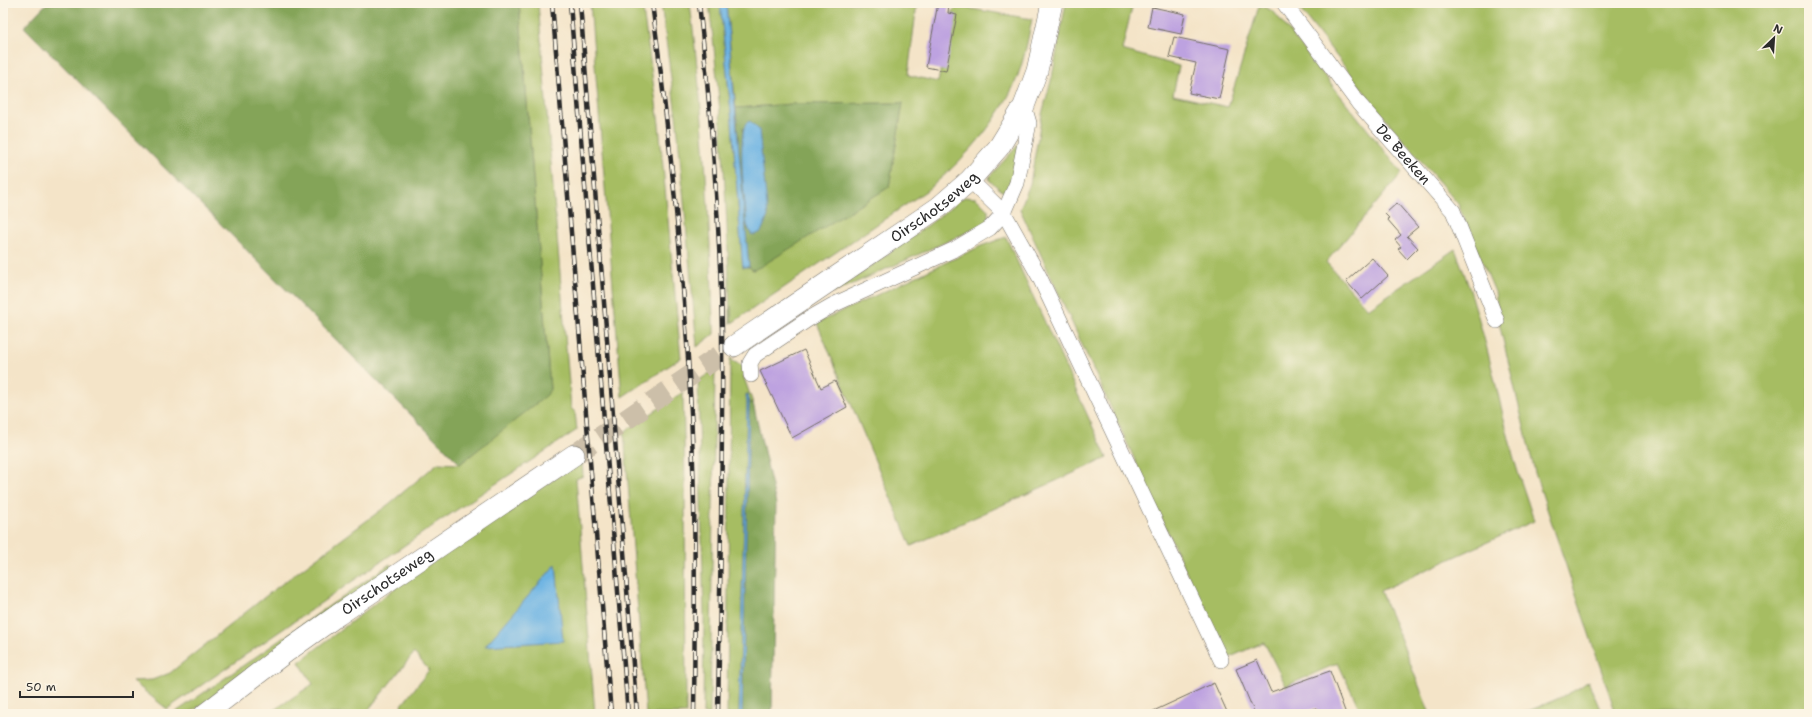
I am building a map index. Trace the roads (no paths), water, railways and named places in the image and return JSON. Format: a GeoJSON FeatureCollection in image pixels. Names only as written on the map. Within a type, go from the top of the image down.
{"type":"FeatureCollection","features":[{"type":"Feature","properties":{"kind":"street","name":"Oirschotseweg"},"geometry":{"type":"LineString","coordinates":[[734,346],[939,207],[970,180],[999,147],[1024,106],[1037,71],[1052,3]]}},
{"type":"Feature","properties":{"kind":"street","name":"De Beeken"},"geometry":{"type":"LineString","coordinates":[[1284,3],[1360,104],[1453,211],[1497,322]]}},
{"type":"Feature","properties":{"kind":"street"},"geometry":{"type":"LineString","coordinates":[[751,375],[749,368],[751,358],[791,330],[833,305],[972,239],[990,228],[1004,213],[1017,183],[1029,123],[1024,106]]}},
{"type":"Feature","properties":{"kind":"street"},"geometry":{"type":"LineString","coordinates":[[970,180],[1004,213],[1039,276],[1221,660]]}},
{"type":"Feature","properties":{"kind":"street","name":"Oirschotseweg"},"geometry":{"type":"LineString","coordinates":[[205,714],[286,652],[338,615],[574,455]]}},
{"type":"Feature","properties":{"kind":"water"},"geometry":{"type":"Polygon","coordinates":[[[720,3],[726,3],[749,267],[743,267],[742,259],[732,122],[720,3]]]}},
{"type":"Feature","properties":{"kind":"water"},"geometry":{"type":"Polygon","coordinates":[[[750,121],[759,130],[768,216],[761,232],[755,235],[751,234],[747,225],[742,172],[743,132],[746,123],[750,121]]]}},
{"type":"Feature","properties":{"kind":"water"},"geometry":{"type":"Polygon","coordinates":[[[748,394],[742,714],[739,714],[746,395],[748,394]]]}},
{"type":"Feature","properties":{"kind":"water"},"geometry":{"type":"Polygon","coordinates":[[[556,564],[563,641],[485,646],[556,564]]]}},
{"type":"Feature","properties":{"kind":"tunnel"},"geometry":{"type":"LineString","coordinates":[[574,455],[734,346]]}},
{"type":"Feature","properties":{"kind":"railway"},"geometry":{"type":"LineString","coordinates":[[552,3],[611,714]]}},
{"type":"Feature","properties":{"kind":"railway"},"geometry":{"type":"LineString","coordinates":[[570,3],[628,714]]}},
{"type":"Feature","properties":{"kind":"railway"},"geometry":{"type":"LineString","coordinates":[[580,3],[637,714]]}},
{"type":"Feature","properties":{"kind":"railway"},"geometry":{"type":"LineString","coordinates":[[652,3],[675,197],[684,294],[690,392],[695,593],[694,714]]}},
{"type":"Feature","properties":{"kind":"railway"},"geometry":{"type":"LineString","coordinates":[[699,3],[714,167],[721,290],[722,427],[718,714]]}}]}
